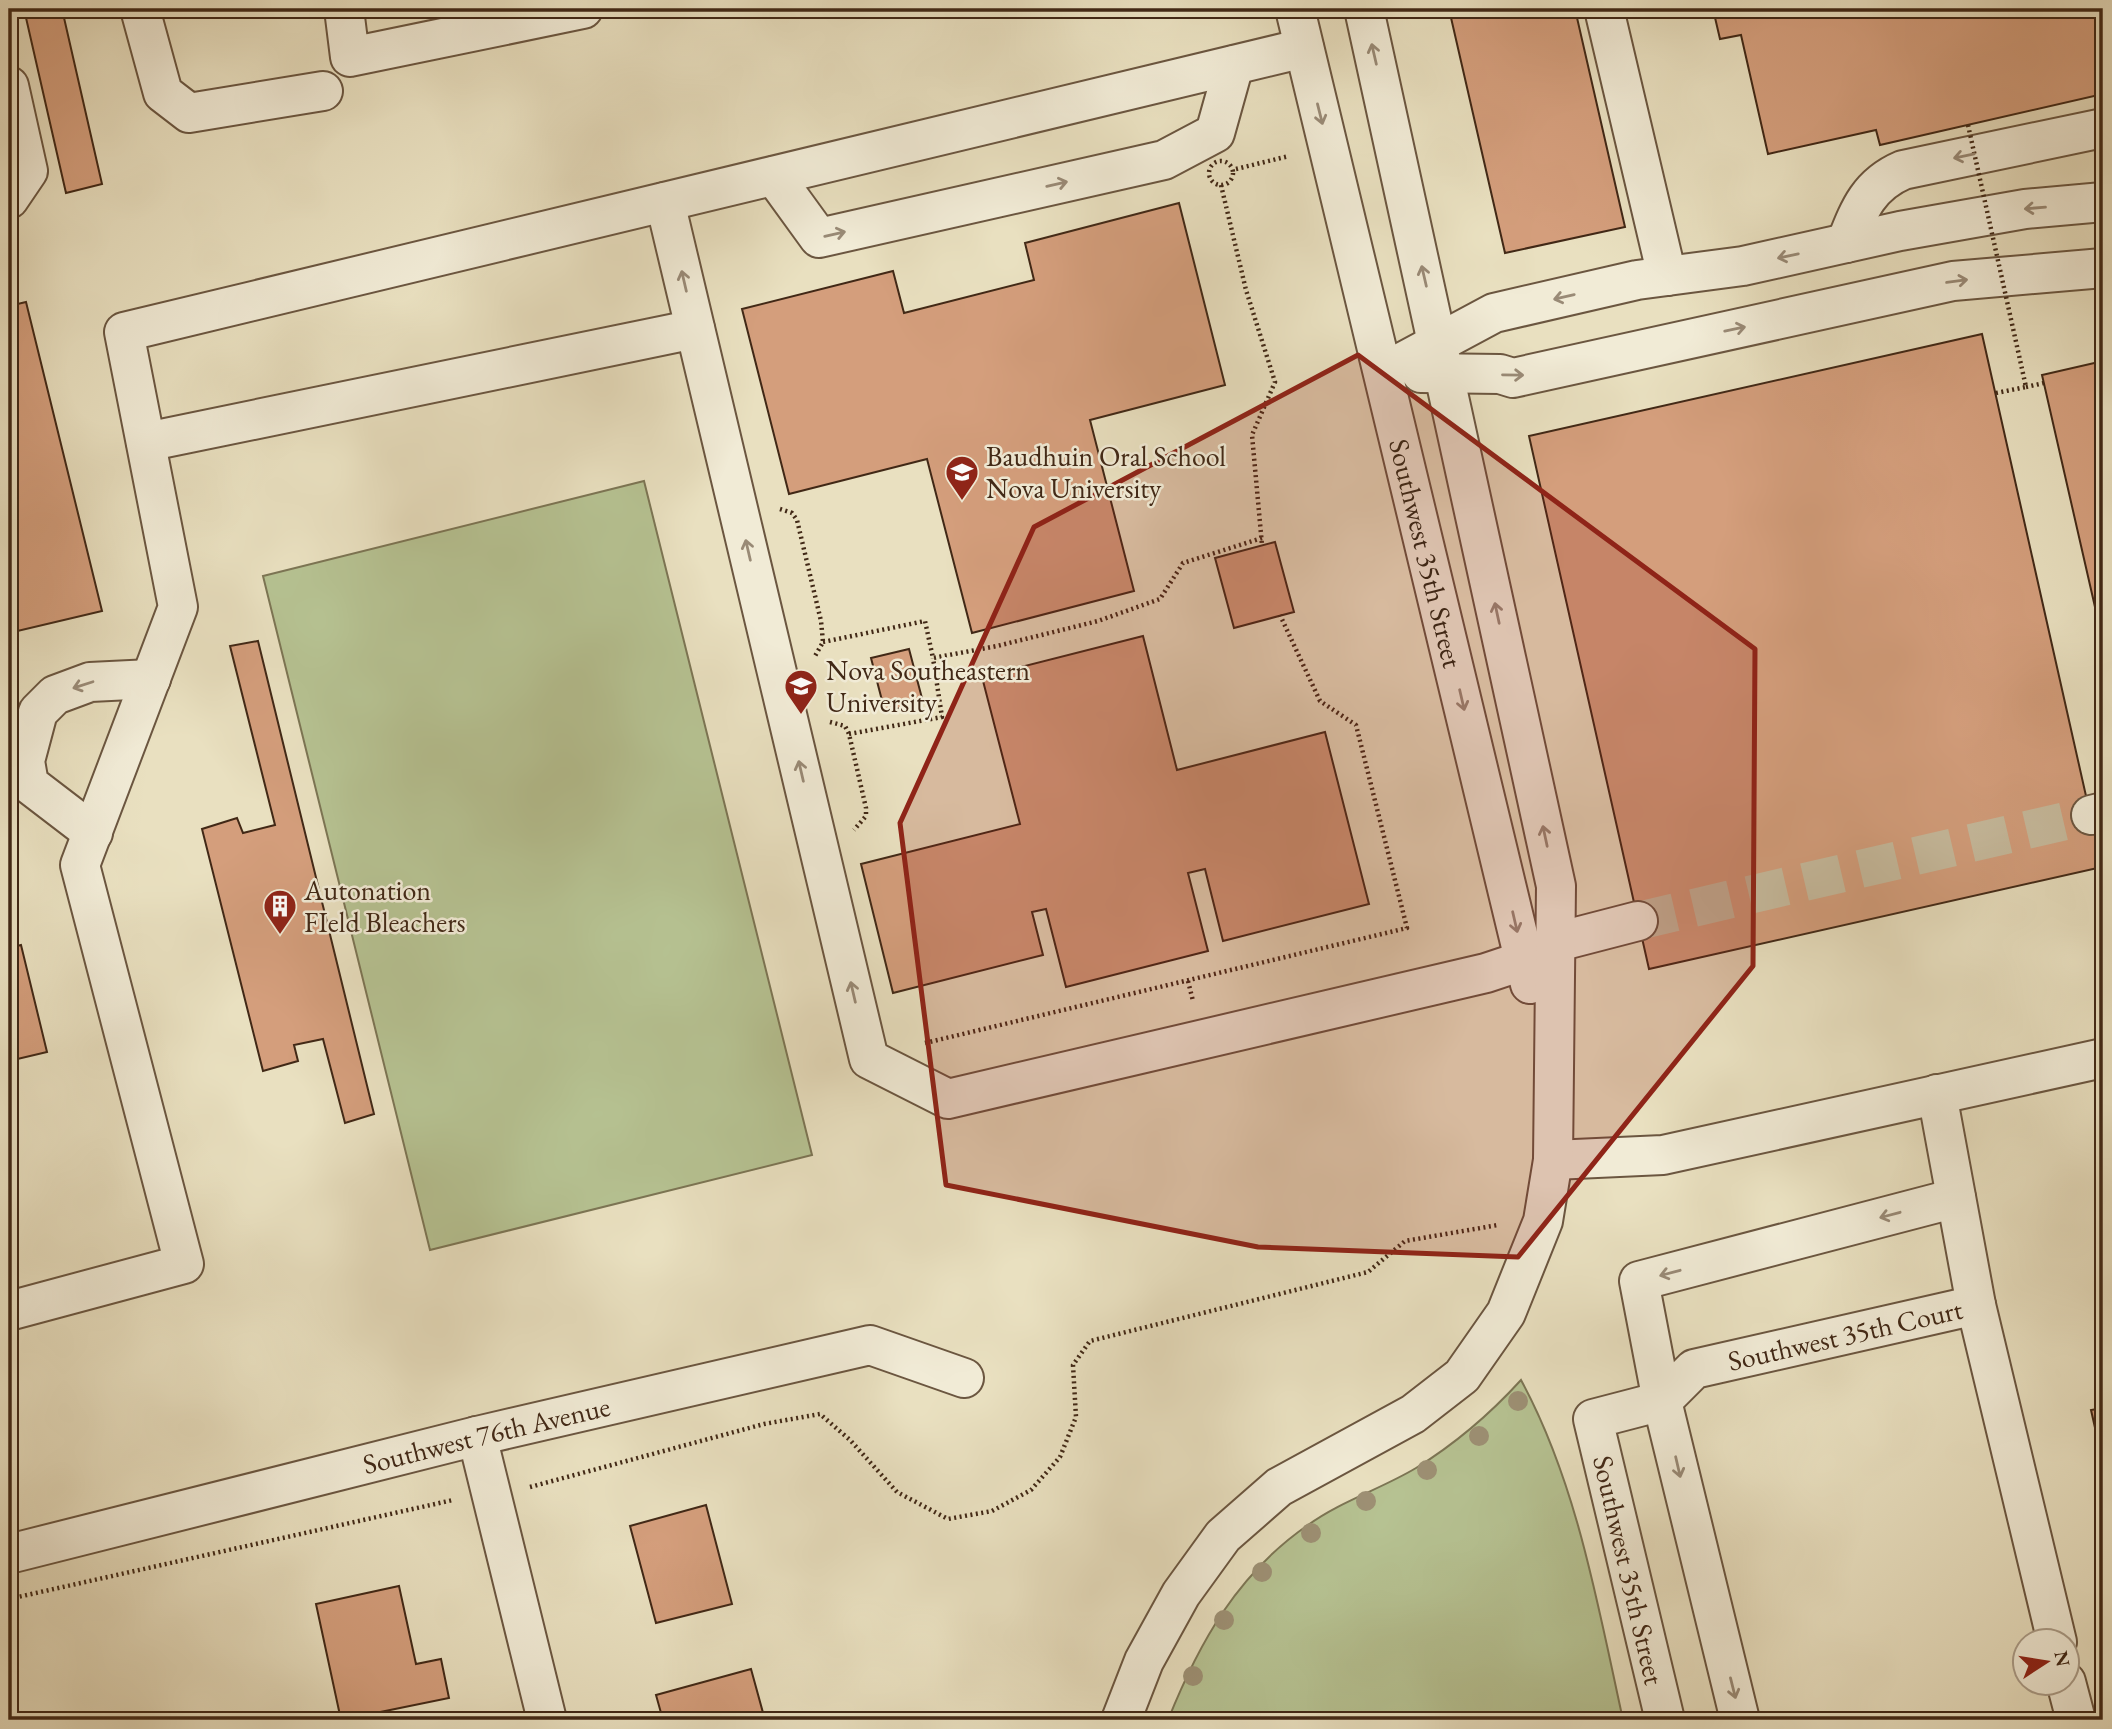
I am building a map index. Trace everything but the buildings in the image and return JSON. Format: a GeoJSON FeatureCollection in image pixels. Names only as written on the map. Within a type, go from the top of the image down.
{"type":"FeatureCollection","features":[{"type":"Feature","properties":{"kind":"street"},"geometry":{"type":"LineString","coordinates":[[140,9],[163,93],[190,113],[323,91]]}},
{"type":"Feature","properties":{"kind":"street"},"geometry":{"type":"LineString","coordinates":[[344,9],[350,57],[583,9]]}},
{"type":"Feature","properties":{"kind":"street","name":"Southwest 35th Street"},"geometry":{"type":"LineString","coordinates":[[1121,1720],[1144,1661],[1181,1594],[1223,1536],[1279,1487],[1413,1414],[1462,1376],[1506,1313],[1543,1221],[1553,1160],[1554,1099],[1541,951],[1384,372],[1295,9]]}},
{"type":"Feature","properties":{"kind":"street","name":"Southwest 35th Street"},"geometry":{"type":"LineString","coordinates":[[1364,9],[1556,886],[1541,951]]}},
{"type":"Feature","properties":{"kind":"street"},"geometry":{"type":"LineString","coordinates":[[1604,9],[1667,276]]}},
{"type":"Feature","properties":{"kind":"street"},"geometry":{"type":"LineString","coordinates":[[9,1311],[184,1264],[80,865],[177,607],[124,332],[1304,48]]}},
{"type":"Feature","properties":{"kind":"street"},"geometry":{"type":"LineString","coordinates":[[775,176],[819,238],[1164,160],[1215,133],[1234,65]]}},
{"type":"Feature","properties":{"kind":"street"},"geometry":{"type":"LineString","coordinates":[[9,86],[28,171],[9,199]]}},
{"type":"Feature","properties":{"kind":"street"},"geometry":{"type":"LineString","coordinates":[[1846,243],[1859,209],[1870,191],[1885,178],[1916,167],[2103,128]]}},
{"type":"Feature","properties":{"kind":"street"},"geometry":{"type":"LineString","coordinates":[[665,202],[869,1059],[948,1099],[1486,973],[1541,951],[1638,921]]}},
{"type":"Feature","properties":{"kind":"street"},"geometry":{"type":"LineString","coordinates":[[1384,372],[1442,358],[1494,313],[1637,280],[1743,266],[1846,243],[2025,209],[2103,202]]}},
{"type":"Feature","properties":{"kind":"street"},"geometry":{"type":"LineString","coordinates":[[1442,358],[1513,378],[1953,281],[2103,268]]}},
{"type":"Feature","properties":{"kind":"street"},"geometry":{"type":"LineString","coordinates":[[146,442],[695,329]]}},
{"type":"Feature","properties":{"kind":"street"},"geometry":{"type":"LineString","coordinates":[[93,832],[29,784],[25,761],[38,712],[55,695],[90,682],[151,678]]}},
{"type":"Feature","properties":{"kind":"street"},"geometry":{"type":"LineString","coordinates":[[1553,1160],[1663,1155],[2103,1058]]}},
{"type":"Feature","properties":{"kind":"street"},"geometry":{"type":"LineString","coordinates":[[1937,1094],[1976,1305]]}},
{"type":"Feature","properties":{"kind":"street"},"geometry":{"type":"LineString","coordinates":[[1740,1720],[1662,1401],[1639,1281],[1956,1198]]}},
{"type":"Feature","properties":{"kind":"street","name":"Southwest 35th Court"},"geometry":{"type":"LineString","coordinates":[[1593,1419],[1662,1401],[1694,1370],[1976,1305],[2054,1628]]}},
{"type":"Feature","properties":{"kind":"street","name":"Southwest 76th Avenue"},"geometry":{"type":"LineString","coordinates":[[9,1554],[477,1436],[870,1345],[964,1378]]}},
{"type":"Feature","properties":{"kind":"street","name":"Southwest 35th Street"},"geometry":{"type":"LineString","coordinates":[[1593,1419],[1665,1720]]}},
{"type":"Feature","properties":{"kind":"street"},"geometry":{"type":"LineString","coordinates":[[477,1436],[547,1720]]}},
{"type":"Feature","properties":{"kind":"street"},"geometry":{"type":"LineString","coordinates":[[2071,1698],[2076,1720]]}},
{"type":"Feature","properties":{"kind":"path"},"geometry":{"type":"LineString","coordinates":[[1968,125],[2026,387]]}},
{"type":"Feature","properties":{"kind":"path"},"geometry":{"type":"LineString","coordinates":[[1232,170],[1289,156]]}},
{"type":"Feature","properties":{"kind":"path"},"geometry":{"type":"LineString","coordinates":[[1222,185],[1247,290],[1275,382],[1252,435],[1262,545]]}},
{"type":"Feature","properties":{"kind":"path"},"geometry":{"type":"LineString","coordinates":[[1996,393],[2044,383]]}},
{"type":"Feature","properties":{"kind":"path"},"geometry":{"type":"LineString","coordinates":[[770,506],[792,513],[797,520],[821,621],[823,642]]}},
{"type":"Feature","properties":{"kind":"path"},"geometry":{"type":"LineString","coordinates":[[933,658],[997,646],[1098,621],[1160,599],[1183,563],[1262,538]]}},
{"type":"Feature","properties":{"kind":"path"},"geometry":{"type":"LineString","coordinates":[[916,1045],[1407,928],[1356,725],[1320,701],[1280,615]]}},
{"type":"Feature","properties":{"kind":"path"},"geometry":{"type":"LineString","coordinates":[[814,665],[818,647],[823,642],[925,621],[942,718],[849,734]]}},
{"type":"Feature","properties":{"kind":"path"},"geometry":{"type":"LineString","coordinates":[[827,719],[832,725],[845,726],[849,734],[866,816],[850,833]]}},
{"type":"Feature","properties":{"kind":"path"},"geometry":{"type":"LineString","coordinates":[[9,1599],[449,1501],[492,1497],[764,1424],[820,1414],[850,1440],[897,1492],[948,1519],[992,1511],[1031,1490],[1060,1457],[1076,1417],[1073,1365],[1090,1341],[1368,1272],[1405,1241],[1503,1224]]}},
{"type":"Feature","properties":{"kind":"highlighted area"},"geometry":{"type":"Polygon","coordinates":[[[1358,355],[1755,649],[1753,966],[1518,1257],[1258,1247],[946,1185],[900,823],[1034,527],[1358,355]]]}},
{"type":"Feature","properties":{"kind":"green space"},"geometry":{"type":"Polygon","coordinates":[[[644,481],[812,1155],[430,1250],[263,576],[644,481]]]}},
{"type":"Feature","properties":{"kind":"green space"},"geometry":{"type":"Polygon","coordinates":[[[1521,1380],[1557,1461],[1584,1546],[1623,1720],[1168,1720],[1207,1637],[1241,1588],[1261,1565],[1308,1525],[1347,1502],[1416,1468],[1444,1449],[1497,1405],[1521,1380]]]}},
{"type":"Feature","properties":{"kind":"tunnel"},"geometry":{"type":"LineString","coordinates":[[1638,921],[2091,815]]}},
{"type":"Feature","properties":{"kind":"place","name":"Baudhuin Oral School Nova University"},"geometry":{"type":"Point","coordinates":[962,502]}},
{"type":"Feature","properties":{"kind":"place","name":"Nova Southeastern University"},"geometry":{"type":"Point","coordinates":[801,716]}},
{"type":"Feature","properties":{"kind":"place","name":"Autonation FIeld Bleachers"},"geometry":{"type":"Point","coordinates":[280,936]}}]}
